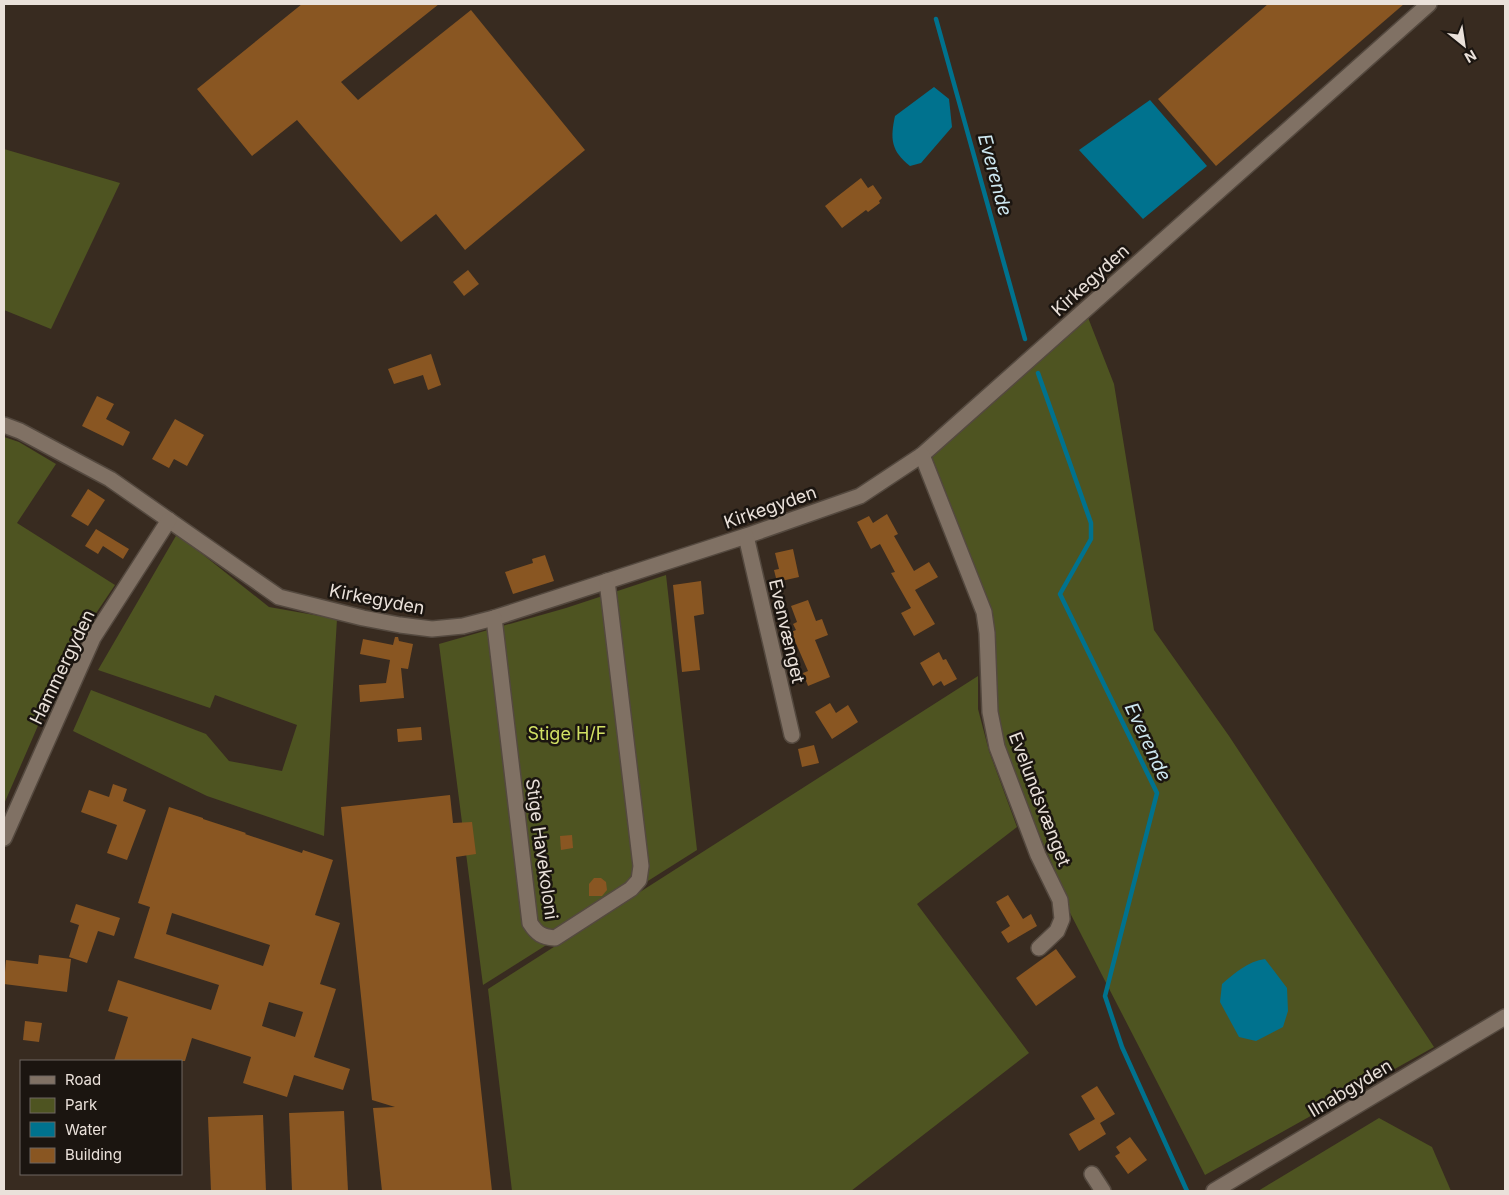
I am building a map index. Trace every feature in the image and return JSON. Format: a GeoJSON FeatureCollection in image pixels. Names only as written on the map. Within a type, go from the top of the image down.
{"type":"FeatureCollection","features":[{"type":"Feature","properties":{"kind":"street","name":"Kirkegyden"},"geometry":{"type":"LineString","coordinates":[[4,425],[20,430],[110,478],[279,597],[363,618],[432,629],[463,626],[494,618],[746,536],[860,496],[922,455],[1429,4]]}},
{"type":"Feature","properties":{"kind":"street","name":"Evelundsvænget"},"geometry":{"type":"LineString","coordinates":[[922,455],[984,612],[988,634],[990,712],[997,748],[1038,855],[1060,900],[1062,919],[1056,931],[1040,948]]}},
{"type":"Feature","properties":{"kind":"street","name":"Hammergyden"},"geometry":{"type":"LineString","coordinates":[[4,838],[93,638],[169,520]]}},
{"type":"Feature","properties":{"kind":"street","name":"Evenvænget"},"geometry":{"type":"LineString","coordinates":[[746,536],[792,735]]}},
{"type":"Feature","properties":{"kind":"street","name":"Stige Havekoloni"},"geometry":{"type":"LineString","coordinates":[[494,618],[530,923],[537,933],[544,937],[555,938],[631,889],[639,880],[641,866],[607,582]]}},
{"type":"Feature","properties":{"kind":"street","name":"Ilnabgyden"},"geometry":{"type":"LineString","coordinates":[[1214,1191],[1505,1017]]}},
{"type":"Feature","properties":{"kind":"street"},"geometry":{"type":"LineString","coordinates":[[1092,1174],[1103,1191]]}},
{"type":"Feature","properties":{"kind":"green space"},"geometry":{"type":"Polygon","coordinates":[[[4,149],[120,183],[51,329],[4,310],[4,149]]]}},
{"type":"Feature","properties":{"kind":"green space"},"geometry":{"type":"Polygon","coordinates":[[[1087,315],[1114,384],[1154,630],[1229,736],[1434,1047],[1205,1175],[1067,907],[1064,891],[1029,811],[1005,746],[996,703],[993,613],[932,457],[1087,315]]]}},
{"type":"Feature","properties":{"kind":"green space"},"geometry":{"type":"Polygon","coordinates":[[[4,437],[19,442],[56,464],[17,523],[115,585],[70,652],[4,804],[4,437]]]}},
{"type":"Feature","properties":{"kind":"green space"},"geometry":{"type":"Polygon","coordinates":[[[177,534],[269,607],[337,619],[324,836],[207,796],[73,731],[91,690],[206,734],[229,761],[282,771],[297,725],[215,695],[210,708],[98,670],[177,534]]]}},
{"type":"Feature","properties":{"kind":"green space","name":"Stige H/F"},"geometry":{"type":"Polygon","coordinates":[[[666,575],[697,850],[483,985],[439,644],[566,608],[666,575]]]}},
{"type":"Feature","properties":{"kind":"green space"},"geometry":{"type":"Polygon","coordinates":[[[978,676],[978,709],[989,751],[1017,827],[917,904],[1029,1053],[851,1191],[512,1191],[488,989],[978,676]]]}},
{"type":"Feature","properties":{"kind":"green space"},"geometry":{"type":"Polygon","coordinates":[[[1379,1118],[1432,1147],[1451,1191],[1258,1191],[1379,1118]]]}},
{"type":"Feature","properties":{"kind":"water"},"geometry":{"type":"Polygon","coordinates":[[[934,87],[949,99],[952,127],[921,163],[910,166],[899,155],[894,144],[895,116],[934,87]]]}},
{"type":"Feature","properties":{"kind":"water"},"geometry":{"type":"Polygon","coordinates":[[[1150,100],[1207,166],[1143,219],[1079,150],[1150,100]]]}},
{"type":"Feature","properties":{"kind":"water"},"geometry":{"type":"Polygon","coordinates":[[[1265,959],[1287,988],[1288,1011],[1283,1027],[1256,1041],[1239,1037],[1220,1002],[1222,984],[1247,965],[1265,959]]]}},
{"type":"Feature","properties":{"kind":"building"},"geometry":{"type":"Polygon","coordinates":[[[302,4],[439,4],[341,82],[358,100],[471,10],[585,150],[465,250],[436,214],[401,242],[297,120],[252,156],[197,89],[302,4]]]}},
{"type":"Feature","properties":{"kind":"building"},"geometry":{"type":"Polygon","coordinates":[[[1268,4],[1404,4],[1216,166],[1158,99],[1268,4]]]}},
{"type":"Feature","properties":{"kind":"building"},"geometry":{"type":"Polygon","coordinates":[[[861,178],[868,188],[873,185],[882,198],[879,201],[880,203],[868,212],[866,210],[842,228],[825,206],[861,178]]]}},
{"type":"Feature","properties":{"kind":"building"},"geometry":{"type":"Polygon","coordinates":[[[468,270],[479,284],[464,296],[453,282],[468,270]]]}},
{"type":"Feature","properties":{"kind":"building"},"geometry":{"type":"Polygon","coordinates":[[[431,354],[441,385],[428,390],[423,375],[394,384],[388,369],[431,354]]]}},
{"type":"Feature","properties":{"kind":"building"},"geometry":{"type":"Polygon","coordinates":[[[97,396],[114,404],[106,419],[130,432],[123,446],[82,426],[97,396]]]}},
{"type":"Feature","properties":{"kind":"building"},"geometry":{"type":"Polygon","coordinates":[[[175,419],[204,435],[187,466],[174,459],[169,468],[152,459],[175,419]]]}},
{"type":"Feature","properties":{"kind":"building"},"geometry":{"type":"Polygon","coordinates":[[[88,489],[105,500],[88,526],[71,516],[88,489]]]}},
{"type":"Feature","properties":{"kind":"building"},"geometry":{"type":"Polygon","coordinates":[[[887,514],[898,534],[894,536],[914,571],[929,562],[938,577],[915,590],[935,624],[914,636],[901,613],[911,608],[891,573],[895,572],[880,544],[871,549],[857,522],[869,516],[873,523],[887,514]]]}},
{"type":"Feature","properties":{"kind":"building"},"geometry":{"type":"Polygon","coordinates":[[[96,529],[129,549],[123,559],[103,546],[98,554],[85,546],[96,529]]]}},
{"type":"Feature","properties":{"kind":"building"},"geometry":{"type":"Polygon","coordinates":[[[793,549],[799,577],[777,582],[774,570],[779,569],[775,553],[793,549]]]}},
{"type":"Feature","properties":{"kind":"building"},"geometry":{"type":"Polygon","coordinates":[[[545,555],[554,581],[513,594],[505,572],[533,563],[532,559],[545,555]]]}},
{"type":"Feature","properties":{"kind":"building"},"geometry":{"type":"Polygon","coordinates":[[[701,581],[704,614],[694,616],[700,670],[682,672],[673,585],[701,581]]]}},
{"type":"Feature","properties":{"kind":"building"},"geometry":{"type":"Polygon","coordinates":[[[808,600],[816,621],[822,619],[828,635],[815,640],[830,677],[808,686],[803,673],[808,671],[791,632],[796,630],[793,624],[797,622],[791,606],[808,600]]]}},
{"type":"Feature","properties":{"kind":"building"},"geometry":{"type":"Polygon","coordinates":[[[395,637],[398,637],[399,641],[413,644],[408,669],[401,668],[404,698],[360,702],[359,685],[386,683],[390,660],[360,654],[363,639],[393,645],[395,637]]]}},
{"type":"Feature","properties":{"kind":"building"},"geometry":{"type":"Polygon","coordinates":[[[939,652],[943,660],[946,659],[957,679],[944,686],[941,681],[933,686],[920,663],[939,652]]]}},
{"type":"Feature","properties":{"kind":"building"},"geometry":{"type":"Polygon","coordinates":[[[830,703],[836,713],[848,705],[858,722],[832,739],[815,712],[830,703]]]}},
{"type":"Feature","properties":{"kind":"building"},"geometry":{"type":"Polygon","coordinates":[[[421,727],[422,740],[398,742],[397,729],[421,727]]]}},
{"type":"Feature","properties":{"kind":"building"},"geometry":{"type":"Polygon","coordinates":[[[814,745],[819,763],[802,767],[798,749],[814,745]]]}},
{"type":"Feature","properties":{"kind":"building"},"geometry":{"type":"Polygon","coordinates":[[[113,784],[127,789],[123,801],[146,810],[127,860],[107,853],[117,825],[81,812],[89,790],[109,797],[113,784]]]}},
{"type":"Feature","properties":{"kind":"building"},"geometry":{"type":"Polygon","coordinates":[[[450,795],[453,823],[472,822],[476,854],[456,857],[492,1191],[382,1191],[373,1108],[395,1107],[372,1100],[341,807],[450,795]]]}},
{"type":"Feature","properties":{"kind":"building"},"geometry":{"type":"Polygon","coordinates":[[[169,807],[302,853],[303,850],[333,860],[315,915],[340,923],[320,984],[336,989],[314,1057],[350,1069],[343,1090],[294,1075],[287,1097],[243,1083],[251,1057],[192,1038],[185,1061],[114,1060],[128,1017],[108,1011],[118,980],[211,1010],[219,985],[134,958],[150,907],[138,903],[169,807]],[[172,913],[166,934],[263,966],[270,945],[172,913]],[[269,1002],[262,1026],[295,1037],[303,1012],[269,1002]]]}},
{"type":"Feature","properties":{"kind":"building"},"geometry":{"type":"Polygon","coordinates":[[[572,835],[573,848],[561,850],[560,836],[572,835]]]}},
{"type":"Feature","properties":{"kind":"building"},"geometry":{"type":"Polygon","coordinates":[[[594,878],[601,878],[606,882],[607,890],[602,896],[589,896],[589,884],[594,878]]]}},
{"type":"Feature","properties":{"kind":"building"},"geometry":{"type":"Polygon","coordinates":[[[1008,895],[1023,919],[1031,914],[1037,926],[1008,943],[1001,932],[1010,926],[996,902],[1008,895]]]}},
{"type":"Feature","properties":{"kind":"building"},"geometry":{"type":"Polygon","coordinates":[[[76,904],[120,918],[114,936],[98,931],[87,963],[69,957],[79,925],[70,922],[76,904]]]}},
{"type":"Feature","properties":{"kind":"building"},"geometry":{"type":"Polygon","coordinates":[[[1056,949],[1076,977],[1036,1006],[1016,978],[1056,949]]]}},
{"type":"Feature","properties":{"kind":"building"},"geometry":{"type":"Polygon","coordinates":[[[39,955],[71,959],[67,992],[4,984],[6,960],[38,964],[39,955]]]}},
{"type":"Feature","properties":{"kind":"building"},"geometry":{"type":"Polygon","coordinates":[[[25,1021],[42,1023],[39,1042],[23,1040],[25,1021]]]}},
{"type":"Feature","properties":{"kind":"building"},"geometry":{"type":"Polygon","coordinates":[[[1097,1086],[1115,1114],[1100,1123],[1106,1134],[1079,1151],[1069,1134],[1095,1119],[1081,1096],[1097,1086]]]}},
{"type":"Feature","properties":{"kind":"building"},"geometry":{"type":"Polygon","coordinates":[[[344,1111],[348,1191],[292,1191],[289,1113],[344,1111]]]}},
{"type":"Feature","properties":{"kind":"building"},"geometry":{"type":"Polygon","coordinates":[[[263,1115],[266,1191],[211,1191],[208,1117],[263,1115]]]}},
{"type":"Feature","properties":{"kind":"building"},"geometry":{"type":"Polygon","coordinates":[[[1130,1137],[1147,1160],[1128,1174],[1115,1156],[1120,1153],[1116,1147],[1130,1137]]]}},
{"type":"Feature","properties":{"kind":"waterway","name":"Everende"},"geometry":{"type":"LineString","coordinates":[[936,19],[1025,339]]}},
{"type":"Feature","properties":{"kind":"waterway","name":"Everende"},"geometry":{"type":"LineString","coordinates":[[1038,373],[1091,523],[1091,539],[1060,594],[1157,793],[1105,996],[1122,1047],[1187,1191]]}}]}
